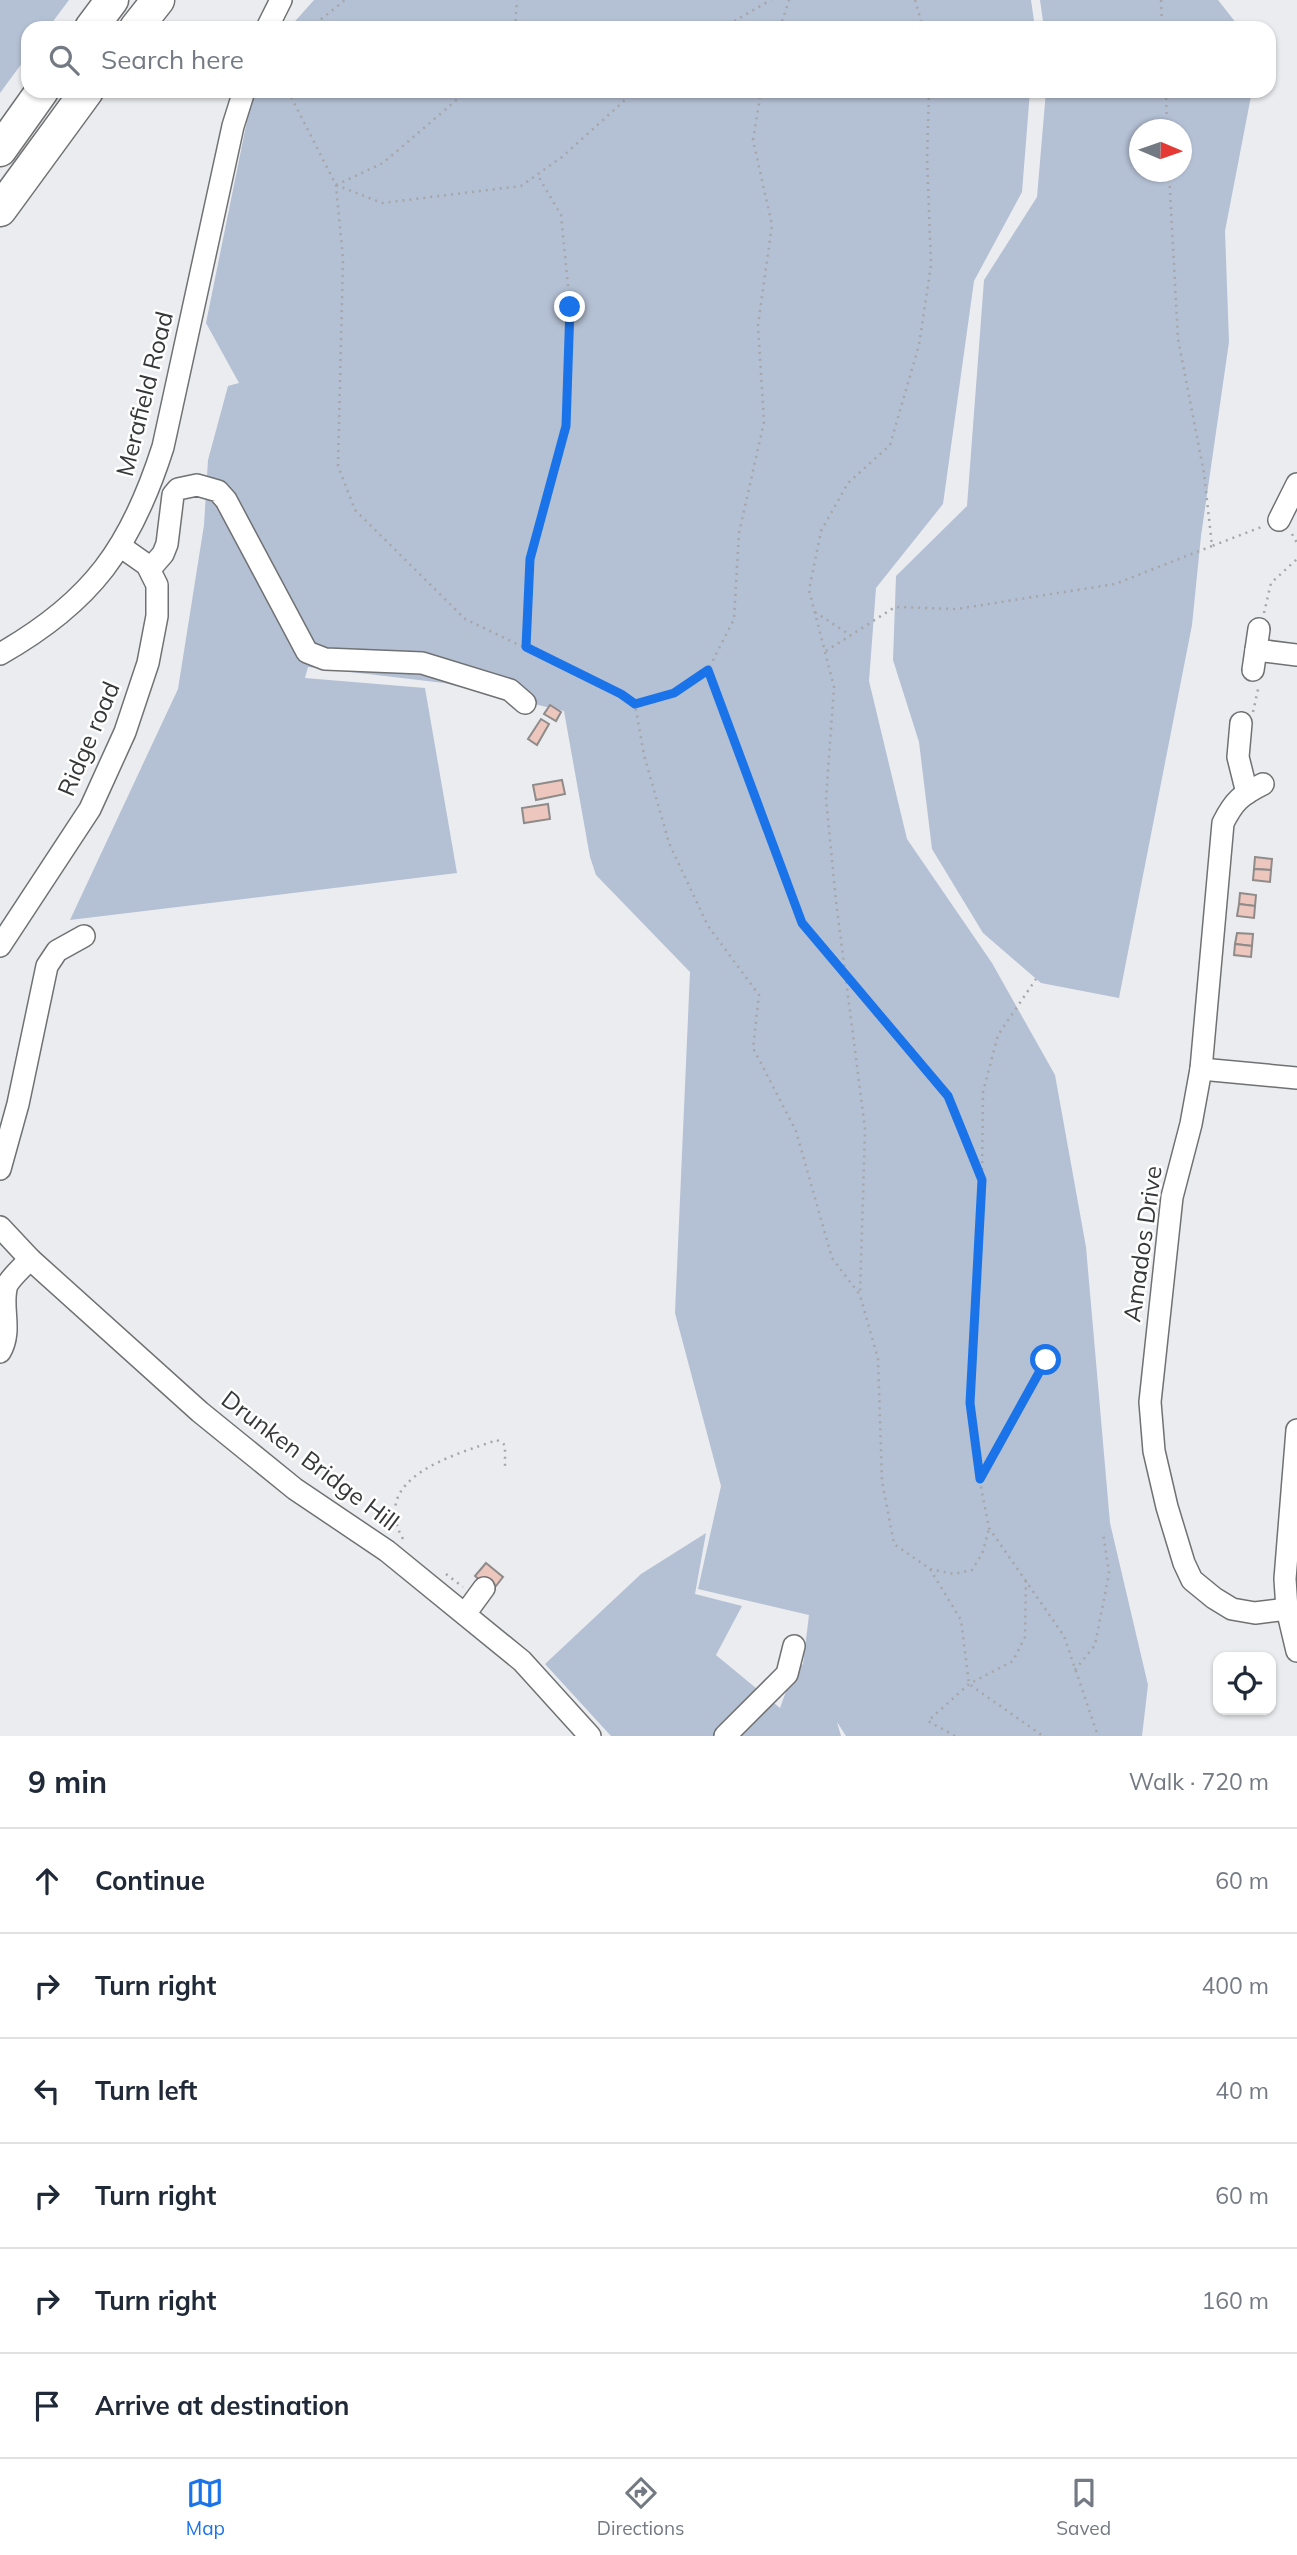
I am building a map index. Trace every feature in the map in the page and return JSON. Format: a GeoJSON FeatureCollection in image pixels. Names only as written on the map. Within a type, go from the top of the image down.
{"type":"FeatureCollection","features":[{"type":"Feature","properties":{"kind":"highway"},"geometry":{"type":"LineString","coordinates":[[96,21],[112,0]]}},
{"type":"Feature","properties":{"kind":"highway"},"geometry":{"type":"LineString","coordinates":[[142,21],[158,0]]}},
{"type":"Feature","properties":{"kind":"highway"},"geometry":{"type":"LineString","coordinates":[[0,150],[37,98]]}},
{"type":"Feature","properties":{"kind":"highway"},"geometry":{"type":"LineString","coordinates":[[0,210],[82,98]]}},
{"type":"Feature","properties":{"kind":"street"},"geometry":{"type":"LineString","coordinates":[[270,21],[281,0]]}},
{"type":"Feature","properties":{"kind":"street","name":"Merafield Road"},"geometry":{"type":"LineString","coordinates":[[0,654],[35,634],[65,612],[89,589],[112,560],[152,483],[163,447],[233,126],[242,98]]}},
{"type":"Feature","properties":{"kind":"street"},"geometry":{"type":"LineString","coordinates":[[1279,520],[1297,484]]}},
{"type":"Feature","properties":{"kind":"street"},"geometry":{"type":"LineString","coordinates":[[120,546],[139,557],[150,569],[163,554],[167,544],[173,495],[178,489],[197,485],[218,491],[226,500],[306,652],[325,659],[422,663],[510,690],[525,703]]}},
{"type":"Feature","properties":{"kind":"street","name":"Ridge road"},"geometry":{"type":"LineString","coordinates":[[0,946],[90,809],[125,732],[148,663],[157,616],[157,585],[150,569]]}},
{"type":"Feature","properties":{"kind":"street"},"geometry":{"type":"LineString","coordinates":[[1256,650],[1297,655]]}},
{"type":"Feature","properties":{"kind":"street","name":"Amados Drive"},"geometry":{"type":"LineString","coordinates":[[1241,723],[1238,757],[1255,789],[1232,804],[1223,823],[1200,1069],[1191,1124],[1172,1197],[1150,1402],[1154,1451],[1167,1507],[1192,1580],[1232,1609],[1255,1613],[1287,1609]]}},
{"type":"Feature","properties":{"kind":"street"},"geometry":{"type":"LineString","coordinates":[[0,1169],[19,1104],[47,966],[57,951],[84,936]]}},
{"type":"Feature","properties":{"kind":"street"},"geometry":{"type":"LineString","coordinates":[[1200,1069],[1297,1078]]}},
{"type":"Feature","properties":{"kind":"street","name":"Drunken Bridge Hill"},"geometry":{"type":"LineString","coordinates":[[0,1227],[30,1259],[200,1412],[295,1489],[387,1551],[475,1600],[522,1661],[590,1736]]}},
{"type":"Feature","properties":{"kind":"street"},"geometry":{"type":"LineString","coordinates":[[0,1352],[6,1342],[3,1323],[8,1285],[30,1259]]}},
{"type":"Feature","properties":{"kind":"street"},"geometry":{"type":"LineString","coordinates":[[1297,1430],[1285,1578],[1287,1609],[1297,1651]]}},
{"type":"Feature","properties":{"kind":"street"},"geometry":{"type":"LineString","coordinates":[[725,1736],[787,1674],[794,1646]]}},
{"type":"Feature","properties":{"kind":"path"},"geometry":{"type":"LineString","coordinates":[[319,21],[345,0]]}},
{"type":"Feature","properties":{"kind":"path"},"geometry":{"type":"LineString","coordinates":[[516,21],[517,0]]}},
{"type":"Feature","properties":{"kind":"path"},"geometry":{"type":"LineString","coordinates":[[734,21],[771,0]]}},
{"type":"Feature","properties":{"kind":"path"},"geometry":{"type":"LineString","coordinates":[[782,21],[789,0]]}},
{"type":"Feature","properties":{"kind":"path"},"geometry":{"type":"LineString","coordinates":[[915,0],[921,21]]}},
{"type":"Feature","properties":{"kind":"path"},"geometry":{"type":"LineString","coordinates":[[1161,0],[1162,21]]}},
{"type":"Feature","properties":{"kind":"path"},"geometry":{"type":"LineString","coordinates":[[292,98],[336,185],[343,259],[338,466],[355,510],[465,619],[621,694],[635,704],[644,755],[670,843],[708,926],[759,995],[753,1048],[796,1131],[832,1258],[860,1295]]}},
{"type":"Feature","properties":{"kind":"path"},"geometry":{"type":"LineString","coordinates":[[336,185],[383,163],[459,98]]}},
{"type":"Feature","properties":{"kind":"path"},"geometry":{"type":"LineString","coordinates":[[336,185],[382,203],[521,186],[562,157],[627,98]]}},
{"type":"Feature","properties":{"kind":"path"},"geometry":{"type":"LineString","coordinates":[[635,704],[674,693],[708,670],[734,619],[739,533],[764,422],[758,325],[772,225],[753,141],[760,98]]}},
{"type":"Feature","properties":{"kind":"path"},"geometry":{"type":"LineString","coordinates":[[929,98],[927,158],[931,265],[919,345],[890,445],[848,483],[821,531],[809,590],[834,687],[826,799],[865,1129],[860,1295],[878,1359],[882,1481],[894,1544],[930,1569],[954,1574],[972,1570],[982,1554],[989,1528],[970,1403],[984,1092],[998,1035],[1036,979]]}},
{"type":"Feature","properties":{"kind":"path"},"geometry":{"type":"LineString","coordinates":[[1166,98],[1167,119]]}},
{"type":"Feature","properties":{"kind":"path"},"geometry":{"type":"LineString","coordinates":[[526,647],[530,559],[566,426],[570,307],[561,215],[537,174]]}},
{"type":"Feature","properties":{"kind":"path"},"geometry":{"type":"LineString","coordinates":[[1170,182],[1178,339],[1204,473],[1212,546]]}},
{"type":"Feature","properties":{"kind":"path"},"geometry":{"type":"LineString","coordinates":[[826,651],[895,607],[957,609],[1115,584],[1279,520]]}},
{"type":"Feature","properties":{"kind":"path"},"geometry":{"type":"LineString","coordinates":[[1256,650],[1271,583],[1297,559]]}},
{"type":"Feature","properties":{"kind":"path"},"geometry":{"type":"LineString","coordinates":[[815,612],[850,635]]}},
{"type":"Feature","properties":{"kind":"path"},"geometry":{"type":"LineString","coordinates":[[708,670],[802,923],[948,1096],[982,1180]]}},
{"type":"Feature","properties":{"kind":"path"},"geometry":{"type":"LineString","coordinates":[[980,1479],[1046,1360]]}},
{"type":"Feature","properties":{"kind":"path"},"geometry":{"type":"LineString","coordinates":[[403,1539],[397,1528],[395,1514],[397,1500],[411,1478],[441,1461],[497,1440],[506,1445],[505,1466]]}},
{"type":"Feature","properties":{"kind":"path"},"geometry":{"type":"LineString","coordinates":[[989,1528],[1064,1636],[1098,1736]]}},
{"type":"Feature","properties":{"kind":"path"},"geometry":{"type":"LineString","coordinates":[[1074,1670],[1095,1645],[1109,1573],[1103,1533]]}},
{"type":"Feature","properties":{"kind":"path"},"geometry":{"type":"LineString","coordinates":[[930,1569],[961,1620],[969,1684],[1043,1736]]}},
{"type":"Feature","properties":{"kind":"path"},"geometry":{"type":"LineString","coordinates":[[444,1573],[475,1600]]}},
{"type":"Feature","properties":{"kind":"path"},"geometry":{"type":"LineString","coordinates":[[955,1736],[928,1721],[969,1684],[1013,1661],[1025,1637],[1026,1579]]}},
{"type":"Feature","properties":{"kind":"shaded area"},"geometry":{"type":"Polygon","coordinates":[[[0,0],[69,0],[53,21],[21,21],[21,64],[0,93],[0,0]]]}},
{"type":"Feature","properties":{"kind":"shaded area"},"geometry":{"type":"Polygon","coordinates":[[[314,0],[1031,0],[1034,21],[295,21],[314,0]]]}},
{"type":"Feature","properties":{"kind":"shaded area"},"geometry":{"type":"Polygon","coordinates":[[[1040,0],[1218,0],[1234,21],[1043,21],[1040,0]]]}},
{"type":"Feature","properties":{"kind":"shaded area"},"geometry":{"type":"Polygon","coordinates":[[[252,98],[1029,98],[1022,192],[974,281],[943,504],[876,588],[869,681],[907,839],[992,963],[1055,1075],[1086,1247],[1110,1523],[1148,1685],[1142,1736],[846,1736],[837,1722],[841,1736],[611,1736],[545,1664],[641,1574],[706,1533],[695,1594],[742,1606],[716,1655],[780,1708],[794,1669],[803,1664],[809,1615],[698,1589],[721,1486],[675,1313],[690,972],[596,875],[590,857],[564,711],[444,683],[308,667],[305,678],[425,688],[457,873],[70,920],[178,689],[204,525],[208,460],[228,386],[239,383],[206,323],[252,98]]]}},
{"type":"Feature","properties":{"kind":"shaded area"},"geometry":{"type":"Polygon","coordinates":[[[1045,98],[1251,98],[1225,231],[1229,342],[1201,536],[1192,625],[1119,998],[1041,983],[983,933],[932,849],[919,742],[893,660],[896,576],[967,506],[984,280],[1037,197],[1045,98]]]}},
{"type":"Feature","properties":{"kind":"building"},"geometry":{"type":"Polygon","coordinates":[[[550,705],[561,712],[556,721],[544,714],[550,705]]]}},
{"type":"Feature","properties":{"kind":"building"},"geometry":{"type":"Polygon","coordinates":[[[541,719],[549,724],[537,745],[528,739],[541,719]]]}},
{"type":"Feature","properties":{"kind":"building"},"geometry":{"type":"Polygon","coordinates":[[[562,780],[565,794],[536,800],[533,785],[562,780]]]}},
{"type":"Feature","properties":{"kind":"building"},"geometry":{"type":"Polygon","coordinates":[[[548,804],[550,819],[524,823],[522,808],[548,804]]]}},
{"type":"Feature","properties":{"kind":"building"},"geometry":{"type":"Polygon","coordinates":[[[1255,857],[1272,859],[1271,870],[1254,869],[1255,857]]]}},
{"type":"Feature","properties":{"kind":"building"},"geometry":{"type":"Polygon","coordinates":[[[1254,869],[1271,870],[1270,882],[1253,880],[1254,869]]]}},
{"type":"Feature","properties":{"kind":"building"},"geometry":{"type":"Polygon","coordinates":[[[1240,893],[1256,895],[1255,906],[1239,904],[1240,893]]]}},
{"type":"Feature","properties":{"kind":"building"},"geometry":{"type":"Polygon","coordinates":[[[1239,904],[1255,906],[1254,918],[1237,916],[1239,904]]]}},
{"type":"Feature","properties":{"kind":"building"},"geometry":{"type":"Polygon","coordinates":[[[1237,933],[1253,934],[1252,946],[1235,944],[1237,933]]]}},
{"type":"Feature","properties":{"kind":"building"},"geometry":{"type":"Polygon","coordinates":[[[1235,944],[1252,946],[1251,957],[1234,955],[1235,944]]]}},
{"type":"Feature","properties":{"kind":"building"},"geometry":{"type":"Polygon","coordinates":[[[486,1563],[503,1577],[492,1591],[475,1576],[486,1563]]]}},
{"type":"Feature","properties":{"kind":"route"},"geometry":{"type":"LineString","coordinates":[[570,307],[566,426],[530,559],[526,647],[621,694],[635,704],[674,693],[708,670],[802,923],[948,1096],[982,1180],[970,1403],[980,1479],[1046,1360]]}}]}
